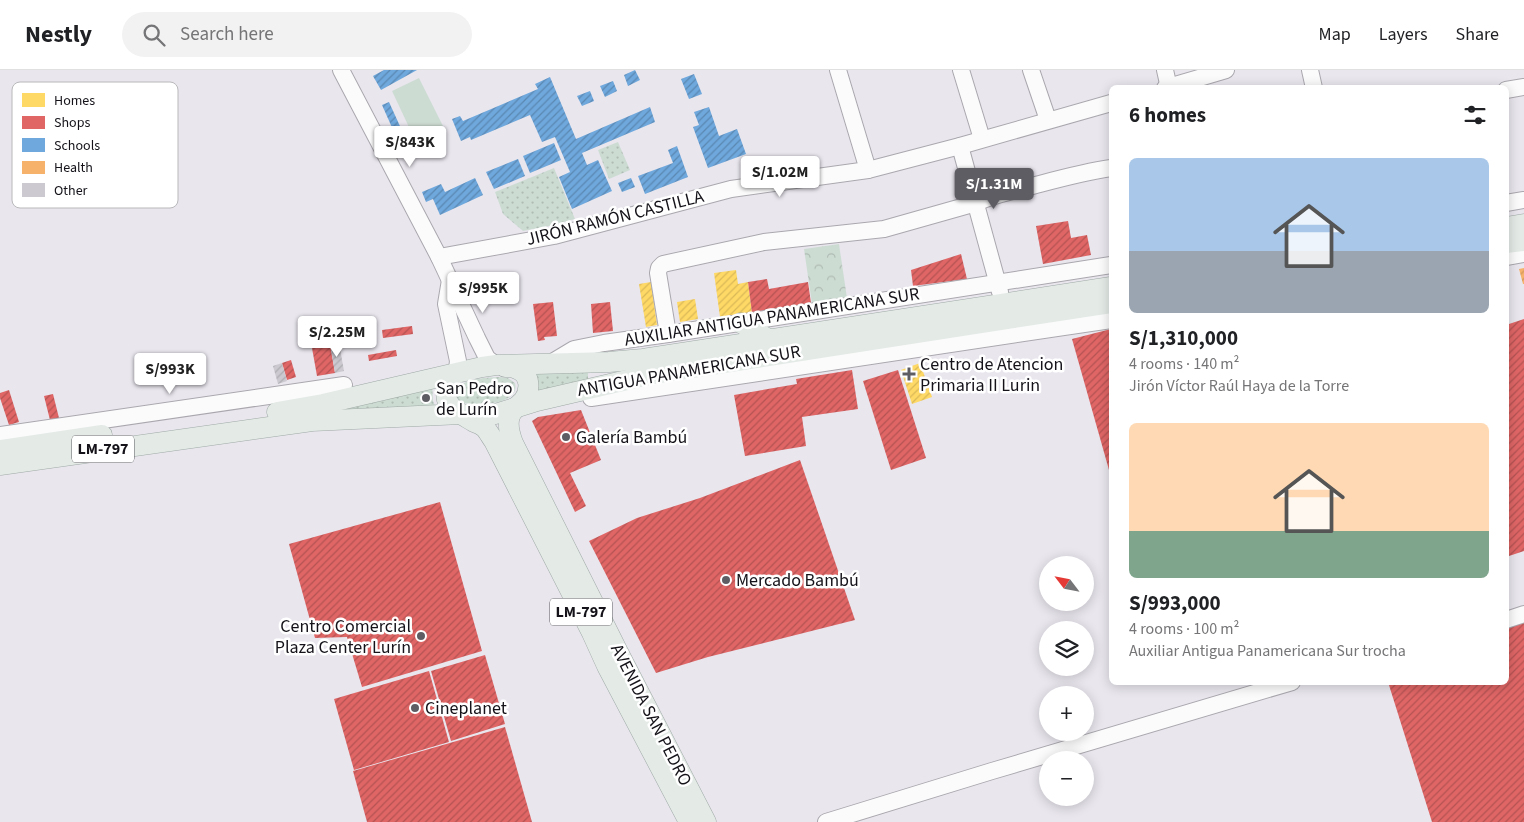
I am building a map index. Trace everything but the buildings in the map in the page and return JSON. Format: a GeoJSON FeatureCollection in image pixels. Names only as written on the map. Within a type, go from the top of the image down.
{"type":"FeatureCollection","features":[{"type":"Feature","properties":{"kind":"main road"},"geometry":{"type":"LineString","coordinates":[[1509,226],[1524,224]]}},
{"type":"Feature","properties":{"kind":"main road"},"geometry":{"type":"LineString","coordinates":[[1509,243],[1524,241]]}},
{"type":"Feature","properties":{"kind":"main road","name":"ANTIGUA PANAMERICANA SUR"},"geometry":{"type":"LineString","coordinates":[[0,450],[75,446],[312,421],[461,414],[492,415],[537,401],[653,374],[1006,311],[1109,287]]}},
{"type":"Feature","properties":{"kind":"main road","name":"ANTIGUA PANAMERICANA SUR"},"geometry":{"type":"LineString","coordinates":[[0,465],[75,446],[323,404],[471,369],[496,365],[609,362],[643,359],[770,340],[1006,311],[1109,303]]}},
{"type":"Feature","properties":{"kind":"main road"},"geometry":{"type":"LineString","coordinates":[[741,322],[770,340]]}},
{"type":"Feature","properties":{"kind":"main road","name":"AVENIDA SAN PEDRO"},"geometry":{"type":"LineString","coordinates":[[496,365],[517,369],[522,372],[528,381],[526,397],[510,416],[509,429],[512,443],[706,822]]}},
{"type":"Feature","properties":{"kind":"main road","name":"AVENIDA SAN PEDRO"},"geometry":{"type":"LineString","coordinates":[[453,374],[446,388],[446,398],[449,406],[484,428],[494,441],[607,666],[689,822]]}},
{"type":"Feature","properties":{"kind":"street"},"geometry":{"type":"LineString","coordinates":[[341,70],[440,257],[476,338],[488,358],[496,365]]}},
{"type":"Feature","properties":{"kind":"street"},"geometry":{"type":"LineString","coordinates":[[838,70],[868,170]]}},
{"type":"Feature","properties":{"kind":"street"},"geometry":{"type":"LineString","coordinates":[[961,70],[982,139]]}},
{"type":"Feature","properties":{"kind":"street"},"geometry":{"type":"LineString","coordinates":[[1031,70],[1048,120]]}},
{"type":"Feature","properties":{"kind":"street"},"geometry":{"type":"LineString","coordinates":[[1165,70],[1168,85]]}},
{"type":"Feature","properties":{"kind":"street"},"geometry":{"type":"LineString","coordinates":[[1175,85],[1226,70]]}},
{"type":"Feature","properties":{"kind":"street"},"geometry":{"type":"LineString","coordinates":[[1310,70],[1313,85]]}},
{"type":"Feature","properties":{"kind":"street"},"geometry":{"type":"LineString","coordinates":[[1509,90],[1524,87]]}},
{"type":"Feature","properties":{"kind":"street","name":"JIRÓN RAMÓN CASTILLA"},"geometry":{"type":"LineString","coordinates":[[440,257],[554,236],[731,189],[868,170],[1109,104]]}},
{"type":"Feature","properties":{"kind":"street"},"geometry":{"type":"LineString","coordinates":[[960,146],[1006,311]]}},
{"type":"Feature","properties":{"kind":"street"},"geometry":{"type":"LineString","coordinates":[[668,334],[658,273],[659,268],[663,264],[764,242],[884,229],[976,203],[986,198],[1078,174],[1109,168]]}},
{"type":"Feature","properties":{"kind":"street"},"geometry":{"type":"LineString","coordinates":[[1509,202],[1524,200]]}},
{"type":"Feature","properties":{"kind":"street"},"geometry":{"type":"LineString","coordinates":[[1509,256],[1524,254]]}},
{"type":"Feature","properties":{"kind":"street"},"geometry":{"type":"LineString","coordinates":[[998,282],[1109,265]]}},
{"type":"Feature","properties":{"kind":"street","name":"AVENIDA SAN PEDRO"},"geometry":{"type":"LineString","coordinates":[[450,280],[446,304],[458,361],[457,369],[453,374]]}},
{"type":"Feature","properties":{"kind":"street","name":"AUXILIAR ANTIGUA PANAMERICANA SUR"},"geometry":{"type":"LineString","coordinates":[[549,364],[574,349],[604,342],[668,334],[998,282]]}},
{"type":"Feature","properties":{"kind":"street"},"geometry":{"type":"LineString","coordinates":[[537,401],[556,404],[748,373],[1109,320]]}},
{"type":"Feature","properties":{"kind":"street"},"geometry":{"type":"LineString","coordinates":[[0,435],[344,385]]}},
{"type":"Feature","properties":{"kind":"street"},"geometry":{"type":"LineString","coordinates":[[1509,619],[1524,614]]}},
{"type":"Feature","properties":{"kind":"street"},"geometry":{"type":"LineString","coordinates":[[826,822],[992,770],[1282,685]]}},
{"type":"Feature","properties":{"kind":"green space"},"geometry":{"type":"Polygon","coordinates":[[[419,78],[443,126],[415,140],[392,91],[419,78]]]}},
{"type":"Feature","properties":{"kind":"green space"},"geometry":{"type":"Polygon","coordinates":[[[618,142],[630,170],[609,179],[598,150],[618,142]]]}},
{"type":"Feature","properties":{"kind":"green space"},"geometry":{"type":"Polygon","coordinates":[[[554,168],[575,219],[523,231],[503,214],[495,192],[554,168]]]}},
{"type":"Feature","properties":{"kind":"green space"},"geometry":{"type":"Polygon","coordinates":[[[839,244],[847,298],[812,304],[804,249],[839,244]]]}},
{"type":"Feature","properties":{"kind":"green space"},"geometry":{"type":"Polygon","coordinates":[[[588,370],[588,380],[536,396],[533,371],[588,370]]]}},
{"type":"Feature","properties":{"kind":"green space"},"geometry":{"type":"Polygon","coordinates":[[[499,377],[508,378],[515,383],[515,391],[503,400],[483,404],[456,401],[453,392],[462,384],[468,381],[499,377]]]}},
{"type":"Feature","properties":{"kind":"green space"},"geometry":{"type":"Polygon","coordinates":[[[432,383],[433,401],[436,408],[329,410],[432,383]]]}},
{"type":"Feature","properties":{"kind":"place","name":"Centro de Atencion Primaria II Lurin"},"geometry":{"type":"Point","coordinates":[909,374]}},
{"type":"Feature","properties":{"kind":"place","name":"San Pedro de Lurín"},"geometry":{"type":"Point","coordinates":[426,398]}},
{"type":"Feature","properties":{"kind":"place","name":"Galería Bambú"},"geometry":{"type":"Point","coordinates":[566,437]}},
{"type":"Feature","properties":{"kind":"place","name":"Mercado Bambú"},"geometry":{"type":"Point","coordinates":[726,580]}},
{"type":"Feature","properties":{"kind":"place","name":"Centro Comercial Plaza Center Lurín"},"geometry":{"type":"Point","coordinates":[421,636]}},
{"type":"Feature","properties":{"kind":"place","name":"Cineplanet"},"geometry":{"type":"Point","coordinates":[415,708]}}]}
